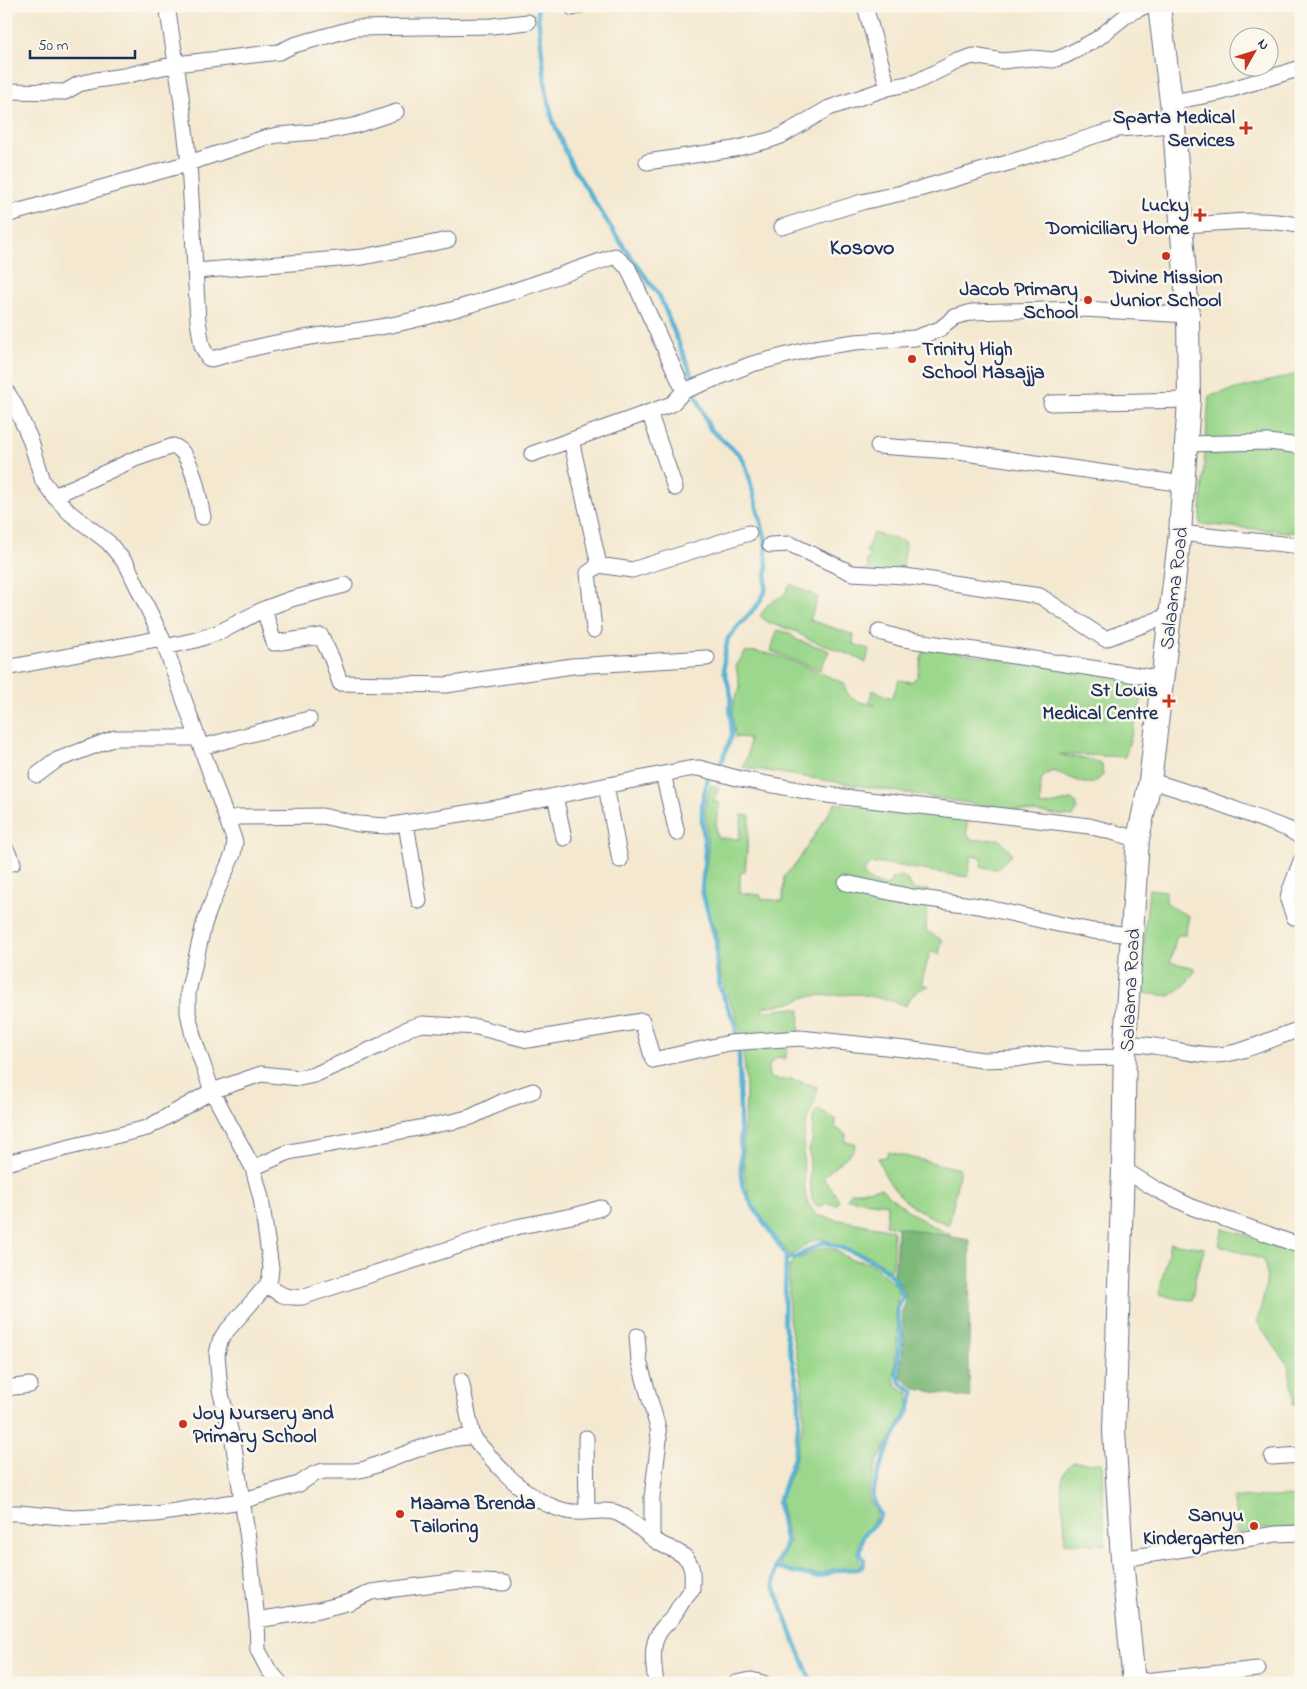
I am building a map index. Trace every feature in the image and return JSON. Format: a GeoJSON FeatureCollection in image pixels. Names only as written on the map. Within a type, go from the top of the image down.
{"type":"FeatureCollection","features":[{"type":"Feature","properties":{"kind":"main road","name":"Salaama Road"},"geometry":{"type":"LineString","coordinates":[[1134,1682],[1122,1559],[1114,1431],[1125,1050],[1138,839],[1150,781],[1180,533],[1189,400],[1188,315],[1182,226],[1172,102],[1158,6]]}},
{"type":"Feature","properties":{"kind":"street"},"geometry":{"type":"LineString","coordinates":[[169,6],[168,12],[189,163],[198,320],[202,346],[206,355],[212,359],[293,339],[370,330],[402,323],[526,287],[615,256],[628,268],[687,390]]}},
{"type":"Feature","properties":{"kind":"street"},"geometry":{"type":"LineString","coordinates":[[865,6],[888,88]]}},
{"type":"Feature","properties":{"kind":"street"},"geometry":{"type":"LineString","coordinates":[[647,162],[734,148],[770,140],[781,136],[829,108],[888,88],[916,82],[958,61],[973,56],[1003,61],[1032,58],[1053,60],[1065,56],[1097,39],[1128,14],[1145,6]]}},
{"type":"Feature","properties":{"kind":"street"},"geometry":{"type":"LineString","coordinates":[[6,91],[65,92],[79,84],[176,64],[279,52],[294,45],[354,28],[492,26],[528,22]]}},
{"type":"Feature","properties":{"kind":"street"},"geometry":{"type":"LineString","coordinates":[[1172,102],[1219,93],[1301,68]]}},
{"type":"Feature","properties":{"kind":"street"},"geometry":{"type":"LineString","coordinates":[[6,215],[189,163],[271,137],[328,131],[357,125],[396,112]]}},
{"type":"Feature","properties":{"kind":"street"},"geometry":{"type":"LineString","coordinates":[[782,227],[862,202],[919,189],[1118,129],[1174,125]]}},
{"type":"Feature","properties":{"kind":"street"},"geometry":{"type":"LineString","coordinates":[[1182,226],[1251,221],[1280,222],[1301,226]]}},
{"type":"Feature","properties":{"kind":"street"},"geometry":{"type":"LineString","coordinates":[[196,271],[364,257],[448,240]]}},
{"type":"Feature","properties":{"kind":"street"},"geometry":{"type":"LineString","coordinates":[[532,454],[672,404],[687,390],[752,364],[815,348],[855,342],[915,338],[940,329],[955,318],[972,312],[1059,308],[1188,315]]}},
{"type":"Feature","properties":{"kind":"street"},"geometry":{"type":"LineString","coordinates":[[6,391],[14,403],[30,439],[43,481],[70,513],[108,542],[127,565],[164,642],[235,842],[234,854],[208,915],[188,992],[188,1013],[212,1091],[253,1168],[261,1198],[271,1268],[267,1285],[224,1334],[217,1354],[220,1390],[233,1441],[257,1620],[258,1650],[268,1669],[280,1683]]}},
{"type":"Feature","properties":{"kind":"street"},"geometry":{"type":"LineString","coordinates":[[1051,403],[1189,400]]}},
{"type":"Feature","properties":{"kind":"street"},"geometry":{"type":"LineString","coordinates":[[649,412],[675,488]]}},
{"type":"Feature","properties":{"kind":"street"},"geometry":{"type":"LineString","coordinates":[[570,440],[598,564]]}},
{"type":"Feature","properties":{"kind":"street"},"geometry":{"type":"LineString","coordinates":[[1187,444],[1268,442],[1301,446]]}},
{"type":"Feature","properties":{"kind":"street"},"geometry":{"type":"LineString","coordinates":[[54,496],[135,459],[173,446],[180,450],[187,459],[194,475],[203,517]]}},
{"type":"Feature","properties":{"kind":"street"},"geometry":{"type":"LineString","coordinates":[[878,446],[951,452],[1184,484]]}},
{"type":"Feature","properties":{"kind":"street"},"geometry":{"type":"LineString","coordinates":[[598,564],[632,570],[749,533]]}},
{"type":"Feature","properties":{"kind":"street"},"geometry":{"type":"LineString","coordinates":[[1180,533],[1301,546]]}},
{"type":"Feature","properties":{"kind":"street"},"geometry":{"type":"LineString","coordinates":[[770,545],[790,544],[852,573],[905,576],[1040,596],[1105,639],[1170,615]]}},
{"type":"Feature","properties":{"kind":"street"},"geometry":{"type":"LineString","coordinates":[[594,630],[588,573],[598,564]]}},
{"type":"Feature","properties":{"kind":"street"},"geometry":{"type":"LineString","coordinates":[[6,668],[164,642],[196,640],[220,632],[291,599],[345,585]]}},
{"type":"Feature","properties":{"kind":"street"},"geometry":{"type":"LineString","coordinates":[[264,610],[274,642],[321,636],[332,659],[340,683],[446,685],[572,666],[707,658]]}},
{"type":"Feature","properties":{"kind":"street"},"geometry":{"type":"LineString","coordinates":[[879,632],[904,638],[1162,679]]}},
{"type":"Feature","properties":{"kind":"street"},"geometry":{"type":"LineString","coordinates":[[37,775],[57,760],[115,738],[199,743],[309,719]]}},
{"type":"Feature","properties":{"kind":"street"},"geometry":{"type":"LineString","coordinates":[[228,819],[239,817],[322,816],[358,824],[386,826],[406,824],[699,768],[741,779],[827,795],[1089,826],[1138,839]]}},
{"type":"Feature","properties":{"kind":"street"},"geometry":{"type":"LineString","coordinates":[[663,774],[678,833]]}},
{"type":"Feature","properties":{"kind":"street"},"geometry":{"type":"LineString","coordinates":[[1150,781],[1179,788],[1204,797],[1288,829],[1301,837]]}},
{"type":"Feature","properties":{"kind":"street"},"geometry":{"type":"LineString","coordinates":[[606,786],[620,860]]}},
{"type":"Feature","properties":{"kind":"street"},"geometry":{"type":"LineString","coordinates":[[555,796],[564,838]]}},
{"type":"Feature","properties":{"kind":"street"},"geometry":{"type":"LineString","coordinates":[[406,824],[419,901]]}},
{"type":"Feature","properties":{"kind":"street"},"geometry":{"type":"LineString","coordinates":[[1294,917],[1288,900],[1301,861]]}},
{"type":"Feature","properties":{"kind":"street"},"geometry":{"type":"LineString","coordinates":[[846,883],[913,897],[979,906],[1093,931],[1132,935]]}},
{"type":"Feature","properties":{"kind":"street"},"geometry":{"type":"LineString","coordinates":[[6,1163],[147,1128],[212,1091],[262,1074],[307,1077],[381,1045],[409,1028],[422,1024],[477,1027],[528,1040],[642,1021],[653,1060],[729,1043],[816,1039],[982,1060],[1009,1060],[1046,1054],[1080,1058],[1158,1046],[1198,1054],[1214,1055],[1227,1054],[1244,1049],[1301,1028]]}},
{"type":"Feature","properties":{"kind":"street"},"geometry":{"type":"LineString","coordinates":[[253,1168],[289,1152],[471,1118],[504,1101],[533,1091]]}},
{"type":"Feature","properties":{"kind":"street"},"geometry":{"type":"LineString","coordinates":[[1123,1169],[1157,1190],[1194,1208],[1301,1246]]}},
{"type":"Feature","properties":{"kind":"street"},"geometry":{"type":"LineString","coordinates":[[267,1285],[288,1298],[302,1297],[516,1226],[577,1216],[601,1208]]}},
{"type":"Feature","properties":{"kind":"street"},"geometry":{"type":"LineString","coordinates":[[637,1336],[639,1361],[658,1428],[659,1440],[652,1497],[652,1538]]}},
{"type":"Feature","properties":{"kind":"street"},"geometry":{"type":"LineString","coordinates":[[461,1381],[473,1438],[503,1472],[520,1487],[541,1501],[568,1511],[614,1512],[685,1558],[691,1566],[692,1589],[682,1599],[672,1618],[658,1634],[654,1644],[656,1683]]}},
{"type":"Feature","properties":{"kind":"street"},"geometry":{"type":"LineString","coordinates":[[6,1388],[30,1385]]}},
{"type":"Feature","properties":{"kind":"street"},"geometry":{"type":"LineString","coordinates":[[6,1514],[20,1513],[73,1518],[140,1516],[241,1501],[299,1484],[324,1470],[355,1471],[365,1469],[430,1445],[462,1437],[473,1438]]}},
{"type":"Feature","properties":{"kind":"street"},"geometry":{"type":"LineString","coordinates":[[586,1438],[587,1511]]}},
{"type":"Feature","properties":{"kind":"street"},"geometry":{"type":"LineString","coordinates":[[1272,1457],[1301,1455]]}},
{"type":"Feature","properties":{"kind":"street"},"geometry":{"type":"LineString","coordinates":[[1122,1559],[1276,1534],[1301,1533]]}},
{"type":"Feature","properties":{"kind":"street"},"geometry":{"type":"LineString","coordinates":[[257,1620],[319,1610],[350,1602],[371,1592],[459,1581],[504,1583]]}},
{"type":"Feature","properties":{"kind":"street"},"geometry":{"type":"LineString","coordinates":[[1134,1682],[1258,1669]]}},
{"type":"Feature","properties":{"kind":"street"},"geometry":{"type":"LineString","coordinates":[[736,1683],[751,1680],[764,1683]]}},
{"type":"Feature","properties":{"kind":"green space"},"geometry":{"type":"Polygon","coordinates":[[[1301,373],[1301,533],[1200,524],[1209,396],[1301,373]]]}},
{"type":"Feature","properties":{"kind":"green space"},"geometry":{"type":"Polygon","coordinates":[[[873,533],[906,542],[902,575],[865,576],[869,565],[866,563],[870,554],[866,552],[873,533]]]}},
{"type":"Feature","properties":{"kind":"green space"},"geometry":{"type":"Polygon","coordinates":[[[790,584],[818,597],[810,620],[854,635],[853,644],[869,649],[866,663],[808,639],[795,631],[769,623],[760,616],[768,604],[784,595],[790,584]]]}},
{"type":"Feature","properties":{"kind":"green space"},"geometry":{"type":"Polygon","coordinates":[[[777,630],[789,633],[797,640],[829,651],[820,670],[771,651],[777,630]]]}},
{"type":"Feature","properties":{"kind":"green space"},"geometry":{"type":"Polygon","coordinates":[[[924,647],[1147,681],[1125,757],[1059,754],[1092,760],[1102,765],[1103,775],[1094,783],[1083,783],[1054,771],[1046,774],[1041,780],[1040,806],[1070,800],[1076,802],[1077,810],[1073,817],[999,808],[743,767],[748,754],[749,738],[736,738],[733,706],[740,689],[736,666],[745,652],[756,652],[781,657],[809,668],[844,683],[848,694],[855,700],[876,706],[869,702],[873,690],[892,698],[899,680],[911,682],[917,677],[924,647]]]}},
{"type":"Feature","properties":{"kind":"green space"},"geometry":{"type":"Polygon","coordinates":[[[711,785],[719,788],[713,801],[720,803],[716,825],[718,838],[739,839],[742,815],[750,816],[745,872],[740,873],[740,893],[761,895],[762,899],[783,901],[784,876],[796,864],[835,803],[967,819],[967,834],[972,840],[999,839],[1012,854],[997,869],[981,867],[982,858],[971,856],[967,877],[881,863],[868,865],[863,874],[873,883],[888,886],[892,878],[902,876],[910,883],[914,890],[928,890],[926,931],[942,940],[939,954],[930,952],[922,981],[923,984],[929,986],[915,993],[906,1006],[860,994],[809,996],[786,1004],[763,1007],[762,1010],[767,1011],[794,1008],[800,1010],[799,1034],[742,1037],[734,1010],[725,991],[718,956],[719,940],[705,900],[704,885],[708,848],[705,810],[711,785]]]}},
{"type":"Feature","properties":{"kind":"green space"},"geometry":{"type":"Polygon","coordinates":[[[1149,889],[1166,891],[1166,901],[1174,909],[1189,916],[1185,935],[1177,935],[1170,962],[1195,968],[1195,971],[1185,985],[1170,996],[1142,993],[1144,937],[1149,889]]]}},
{"type":"Feature","properties":{"kind":"green space"},"geometry":{"type":"Polygon","coordinates":[[[743,1046],[787,1046],[786,1059],[778,1057],[770,1063],[768,1072],[770,1078],[778,1080],[792,1079],[817,1087],[816,1097],[806,1125],[804,1141],[804,1174],[808,1202],[818,1216],[893,1230],[893,1265],[891,1271],[870,1256],[841,1247],[824,1239],[814,1240],[791,1256],[759,1214],[747,1187],[743,1161],[746,1096],[743,1046]]]}},
{"type":"Feature","properties":{"kind":"green space"},"geometry":{"type":"Polygon","coordinates":[[[818,1109],[836,1119],[835,1128],[846,1135],[845,1142],[855,1143],[854,1150],[823,1177],[839,1199],[837,1205],[826,1203],[820,1207],[812,1200],[809,1150],[812,1141],[813,1116],[818,1109]]]}},
{"type":"Feature","properties":{"kind":"green space"},"geometry":{"type":"Polygon","coordinates":[[[888,1152],[960,1169],[949,1225],[925,1214],[897,1192],[883,1171],[878,1158],[886,1157],[888,1152]]]}},
{"type":"Feature","properties":{"kind":"green space"},"geometry":{"type":"Polygon","coordinates":[[[881,1188],[914,1215],[951,1235],[931,1234],[886,1225],[887,1204],[847,1199],[851,1192],[881,1188]]]}},
{"type":"Feature","properties":{"kind":"green space"},"geometry":{"type":"Polygon","coordinates":[[[897,1227],[970,1240],[970,1398],[916,1389],[900,1376],[904,1340],[902,1310],[906,1302],[904,1290],[893,1274],[897,1227]]]}},
{"type":"Feature","properties":{"kind":"green space"},"geometry":{"type":"Polygon","coordinates":[[[1223,1228],[1301,1254],[1301,1403],[1293,1404],[1294,1397],[1288,1365],[1257,1322],[1266,1283],[1264,1260],[1219,1245],[1223,1228]]]}},
{"type":"Feature","properties":{"kind":"green space"},"geometry":{"type":"Polygon","coordinates":[[[1170,1243],[1205,1248],[1196,1275],[1192,1300],[1159,1294],[1170,1243]]]}},
{"type":"Feature","properties":{"kind":"green space"},"geometry":{"type":"Polygon","coordinates":[[[824,1247],[833,1249],[852,1260],[873,1265],[896,1285],[899,1293],[895,1310],[898,1330],[894,1378],[896,1385],[909,1393],[908,1408],[877,1462],[868,1496],[876,1514],[873,1522],[859,1540],[860,1565],[858,1567],[832,1569],[820,1574],[814,1574],[785,1569],[781,1566],[780,1562],[789,1543],[780,1501],[794,1466],[804,1419],[802,1381],[789,1320],[789,1266],[793,1261],[824,1247]]]}},
{"type":"Feature","properties":{"kind":"green space"},"geometry":{"type":"Polygon","coordinates":[[[1073,1462],[1102,1463],[1105,1545],[1064,1542],[1065,1532],[1061,1489],[1066,1470],[1073,1462]]]}},
{"type":"Feature","properties":{"kind":"green space"},"geometry":{"type":"Polygon","coordinates":[[[1301,1496],[1301,1528],[1262,1529],[1236,1533],[1237,1518],[1232,1498],[1301,1496]]]}},
{"type":"Feature","properties":{"kind":"waterway"},"geometry":{"type":"LineString","coordinates":[[537,6],[546,91],[553,121],[571,164],[617,237],[660,297],[693,378],[696,395],[710,429],[740,455],[746,466],[765,537],[767,568],[765,592],[759,603],[728,638],[724,657],[724,669],[731,695],[732,735],[718,770]]}},
{"type":"Feature","properties":{"kind":"waterway"},"geometry":{"type":"LineString","coordinates":[[712,775],[708,778],[702,803],[705,850],[702,891],[716,941],[720,988],[735,1024],[739,1051],[741,1175],[743,1187],[752,1205],[786,1255],[784,1323],[799,1393],[796,1446],[778,1503],[786,1544],[775,1570],[774,1585],[812,1683]]}},
{"type":"Feature","properties":{"kind":"waterway"},"geometry":{"type":"LineString","coordinates":[[776,1568],[817,1577],[838,1570],[862,1567],[864,1560],[860,1554],[863,1536],[878,1520],[880,1515],[872,1496],[878,1474],[888,1448],[909,1410],[914,1392],[900,1382],[897,1373],[901,1336],[897,1308],[903,1297],[891,1275],[871,1260],[824,1242],[796,1257],[786,1259]]}},
{"type":"Feature","properties":{"kind":"place","name":"Sparta Medical Services"},"geometry":{"type":"Point","coordinates":[1246,128]}},
{"type":"Feature","properties":{"kind":"place","name":"Lucky Domiciliary Home"},"geometry":{"type":"Point","coordinates":[1200,215]}},
{"type":"Feature","properties":{"kind":"place","name":"Divine Mission Junior School"},"geometry":{"type":"Point","coordinates":[1166,256]}},
{"type":"Feature","properties":{"kind":"place","name":"Jacob Primary School"},"geometry":{"type":"Point","coordinates":[1088,300]}},
{"type":"Feature","properties":{"kind":"place","name":"Trinity High School Masajja"},"geometry":{"type":"Point","coordinates":[912,359]}},
{"type":"Feature","properties":{"kind":"place","name":"St Louis Medical Centre"},"geometry":{"type":"Point","coordinates":[1169,701]}},
{"type":"Feature","properties":{"kind":"place","name":"Joy Nursery and Primary School"},"geometry":{"type":"Point","coordinates":[183,1424]}},
{"type":"Feature","properties":{"kind":"place","name":"Maama Brenda Tailoring"},"geometry":{"type":"Point","coordinates":[400,1514]}},
{"type":"Feature","properties":{"kind":"place","name":"Sanyu Kindergarten"},"geometry":{"type":"Point","coordinates":[1254,1526]}},
{"type":"Feature","properties":{"kind":"district","name":"Kosovo"},"geometry":{"type":"Point","coordinates":[862,246]}}]}
